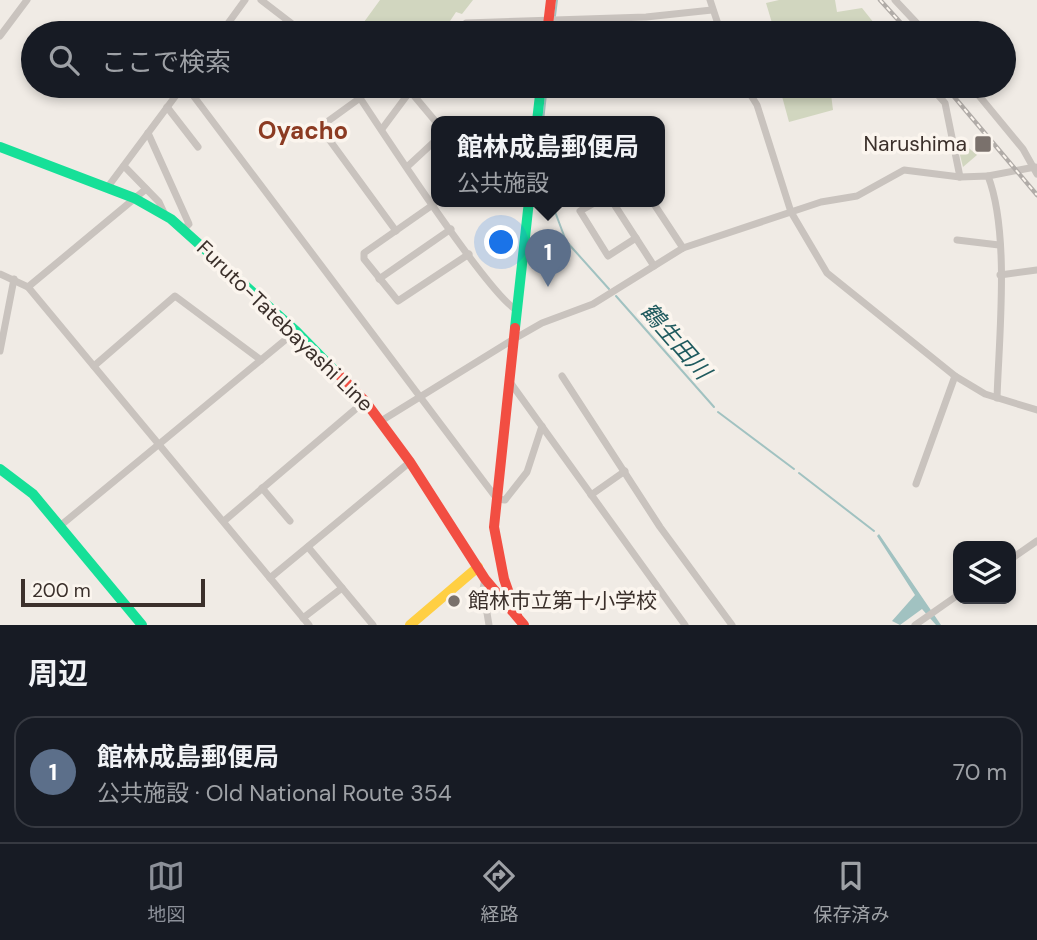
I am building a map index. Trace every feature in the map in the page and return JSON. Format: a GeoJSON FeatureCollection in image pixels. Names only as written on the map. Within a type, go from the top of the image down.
{"type":"FeatureCollection","features":[{"type":"Feature","properties":{"kind":"street"},"geometry":{"type":"LineString","coordinates":[[0,36],[27,0]]}},
{"type":"Feature","properties":{"kind":"street"},"geometry":{"type":"LineString","coordinates":[[230,21],[245,0]]}},
{"type":"Feature","properties":{"kind":"street"},"geometry":{"type":"LineString","coordinates":[[261,0],[288,21]]}},
{"type":"Feature","properties":{"kind":"street"},"geometry":{"type":"LineString","coordinates":[[548,20],[551,0]]}},
{"type":"Feature","properties":{"kind":"street"},"geometry":{"type":"LineString","coordinates":[[710,0],[716,21]]}},
{"type":"Feature","properties":{"kind":"street"},"geometry":{"type":"LineString","coordinates":[[895,0],[915,21]]}},
{"type":"Feature","properties":{"kind":"street"},"geometry":{"type":"LineString","coordinates":[[521,21],[646,17],[712,10]]}},
{"type":"Feature","properties":{"kind":"street"},"geometry":{"type":"LineString","coordinates":[[107,188],[174,98]]}},
{"type":"Feature","properties":{"kind":"street"},"geometry":{"type":"LineString","coordinates":[[193,98],[497,499],[505,500],[522,480],[542,426]]}},
{"type":"Feature","properties":{"kind":"street"},"geometry":{"type":"LineString","coordinates":[[396,231],[320,127],[360,98],[431,200]]}},
{"type":"Feature","properties":{"kind":"street"},"geometry":{"type":"LineString","coordinates":[[382,129],[405,98]]}},
{"type":"Feature","properties":{"kind":"street"},"geometry":{"type":"LineString","coordinates":[[419,98],[432,116]]}},
{"type":"Feature","properties":{"kind":"street"},"geometry":{"type":"LineString","coordinates":[[538,116],[540,98]]}},
{"type":"Feature","properties":{"kind":"street"},"geometry":{"type":"LineString","coordinates":[[753,98],[791,212],[827,273],[955,376],[997,398],[1037,410]]}},
{"type":"Feature","properties":{"kind":"street"},"geometry":{"type":"LineString","coordinates":[[940,98],[944,103],[960,177]]}},
{"type":"Feature","properties":{"kind":"street"},"geometry":{"type":"LineString","coordinates":[[381,421],[514,339],[542,323],[593,304],[682,248],[791,212],[857,196],[904,170],[960,177],[1036,170],[1023,149],[981,98]]}},
{"type":"Feature","properties":{"kind":"street"},"geometry":{"type":"LineString","coordinates":[[166,107],[198,147]]}},
{"type":"Feature","properties":{"kind":"street"},"geometry":{"type":"LineString","coordinates":[[148,133],[189,224],[184,229]]}},
{"type":"Feature","properties":{"kind":"street"},"geometry":{"type":"LineString","coordinates":[[408,166],[431,145]]}},
{"type":"Feature","properties":{"kind":"street","name":"Furuto-Tatebayashi Line"},"geometry":{"type":"LineString","coordinates":[[2,152],[134,198],[184,229],[296,331],[365,401],[410,462],[485,579],[521,622]]}},
{"type":"Feature","properties":{"kind":"street"},"geometry":{"type":"LineString","coordinates":[[124,166],[159,202],[165,215]]}},
{"type":"Feature","properties":{"kind":"street"},"geometry":{"type":"LineString","coordinates":[[988,176],[997,199],[999,245],[997,398]]}},
{"type":"Feature","properties":{"kind":"street"},"geometry":{"type":"LineString","coordinates":[[28,287],[146,188]]}},
{"type":"Feature","properties":{"kind":"street"},"geometry":{"type":"LineString","coordinates":[[431,206],[364,253],[364,259],[395,300],[402,301],[469,254]]}},
{"type":"Feature","properties":{"kind":"street"},"geometry":{"type":"LineString","coordinates":[[436,207],[505,303],[517,310]]}},
{"type":"Feature","properties":{"kind":"street"},"geometry":{"type":"LineString","coordinates":[[521,622],[498,556],[494,527],[528,207]]}},
{"type":"Feature","properties":{"kind":"street"},"geometry":{"type":"LineString","coordinates":[[587,207],[580,211],[608,256],[636,238]]}},
{"type":"Feature","properties":{"kind":"street"},"geometry":{"type":"LineString","coordinates":[[616,207],[654,266]]}},
{"type":"Feature","properties":{"kind":"street"},"geometry":{"type":"LineString","coordinates":[[656,207],[682,248]]}},
{"type":"Feature","properties":{"kind":"street"},"geometry":{"type":"LineString","coordinates":[[379,279],[451,229]]}},
{"type":"Feature","properties":{"kind":"street"},"geometry":{"type":"LineString","coordinates":[[957,240],[999,245]]}},
{"type":"Feature","properties":{"kind":"street"},"geometry":{"type":"LineString","coordinates":[[1000,275],[1037,270]]}},
{"type":"Feature","properties":{"kind":"street"},"geometry":{"type":"LineString","coordinates":[[0,274],[28,287],[309,625]]}},
{"type":"Feature","properties":{"kind":"street"},"geometry":{"type":"LineString","coordinates":[[0,351],[14,279]]}},
{"type":"Feature","properties":{"kind":"street"},"geometry":{"type":"LineString","coordinates":[[94,366],[175,296],[261,360]]}},
{"type":"Feature","properties":{"kind":"street"},"geometry":{"type":"LineString","coordinates":[[60,526],[296,331]]}},
{"type":"Feature","properties":{"kind":"street"},"geometry":{"type":"LineString","coordinates":[[562,376],[660,527],[732,625]]}},
{"type":"Feature","properties":{"kind":"street"},"geometry":{"type":"LineString","coordinates":[[916,484],[955,376]]}},
{"type":"Feature","properties":{"kind":"street"},"geometry":{"type":"LineString","coordinates":[[509,382],[685,625]]}},
{"type":"Feature","properties":{"kind":"street"},"geometry":{"type":"LineString","coordinates":[[223,521],[365,401]]}},
{"type":"Feature","properties":{"kind":"street"},"geometry":{"type":"LineString","coordinates":[[270,578],[410,462]]}},
{"type":"Feature","properties":{"kind":"street"},"geometry":{"type":"LineString","coordinates":[[0,470],[25,486],[142,625]]}},
{"type":"Feature","properties":{"kind":"street"},"geometry":{"type":"LineString","coordinates":[[591,495],[625,471]]}},
{"type":"Feature","properties":{"kind":"street"},"geometry":{"type":"LineString","coordinates":[[262,488],[289,522]]}},
{"type":"Feature","properties":{"kind":"street"},"geometry":{"type":"LineString","coordinates":[[1016,556],[1037,541]]}},
{"type":"Feature","properties":{"kind":"street"},"geometry":{"type":"LineString","coordinates":[[308,547],[373,625]]}},
{"type":"Feature","properties":{"kind":"street"},"geometry":{"type":"LineString","coordinates":[[410,625],[478,568]]}},
{"type":"Feature","properties":{"kind":"street"},"geometry":{"type":"LineString","coordinates":[[485,579],[483,589],[489,625]]}},
{"type":"Feature","properties":{"kind":"street"},"geometry":{"type":"LineString","coordinates":[[303,618],[342,588]]}},
{"type":"Feature","properties":{"kind":"street"},"geometry":{"type":"LineString","coordinates":[[915,625],[953,599]]}},
{"type":"Feature","properties":{"kind":"green space"},"geometry":{"type":"Polygon","coordinates":[[[380,0],[473,0],[462,14],[456,12],[450,21],[365,21],[380,0]]]}},
{"type":"Feature","properties":{"kind":"green space"},"geometry":{"type":"Polygon","coordinates":[[[779,0],[835,0],[837,12],[862,8],[872,21],[771,21],[766,3],[779,0]]]}},
{"type":"Feature","properties":{"kind":"green space"},"geometry":{"type":"Polygon","coordinates":[[[782,98],[832,98],[833,110],[789,122],[782,98]]]}},
{"type":"Feature","properties":{"kind":"green space"},"geometry":{"type":"Polygon","coordinates":[[[964,144],[977,155],[963,167],[958,147],[964,144]]]}},
{"type":"Feature","properties":{"kind":"water"},"geometry":{"type":"Polygon","coordinates":[[[879,534],[941,625],[936,625],[922,609],[900,625],[892,621],[915,595],[877,536],[879,534]]]}},
{"type":"Feature","properties":{"kind":"waterway","name":"鶴生田川"},"geometry":{"type":"LineString","coordinates":[[555,16],[557,0]]}},
{"type":"Feature","properties":{"kind":"waterway","name":"鶴生田川"},"geometry":{"type":"LineString","coordinates":[[544,116],[546,98]]}},
{"type":"Feature","properties":{"kind":"waterway","name":"鶴生田川"},"geometry":{"type":"LineString","coordinates":[[553,207],[566,241],[609,289]]}},
{"type":"Feature","properties":{"kind":"waterway","name":"鶴生田川"},"geometry":{"type":"LineString","coordinates":[[616,296],[714,407]]}},
{"type":"Feature","properties":{"kind":"waterway","name":"鶴生田川"},"geometry":{"type":"LineString","coordinates":[[718,412],[794,469]]}},
{"type":"Feature","properties":{"kind":"waterway","name":"鶴生田川"},"geometry":{"type":"LineString","coordinates":[[799,473],[874,531]]}},
{"type":"Feature","properties":{"kind":"railway"},"geometry":{"type":"LineString","coordinates":[[880,0],[899,21]]}},
{"type":"Feature","properties":{"kind":"railway"},"geometry":{"type":"LineString","coordinates":[[955,98],[1037,195]]}},
{"type":"Feature","properties":{"kind":"traffic: fast"},"geometry":{"type":"LineString","coordinates":[[538,116],[540,98]]}},
{"type":"Feature","properties":{"kind":"traffic: fast"},"geometry":{"type":"LineString","coordinates":[[0,147],[134,198],[171,219],[296,331],[335,371]]}},
{"type":"Feature","properties":{"kind":"traffic: fast"},"geometry":{"type":"LineString","coordinates":[[515,328],[528,207]]}},
{"type":"Feature","properties":{"kind":"traffic: fast"},"geometry":{"type":"LineString","coordinates":[[0,469],[33,494],[142,625]]}},
{"type":"Feature","properties":{"kind":"traffic: slow"},"geometry":{"type":"LineString","coordinates":[[410,625],[478,567]]}},
{"type":"Feature","properties":{"kind":"traffic: jam"},"geometry":{"type":"LineString","coordinates":[[548,21],[551,0]]}},
{"type":"Feature","properties":{"kind":"traffic: jam"},"geometry":{"type":"LineString","coordinates":[[515,328],[494,527],[504,579],[517,616]]}},
{"type":"Feature","properties":{"kind":"traffic: jam"},"geometry":{"type":"LineString","coordinates":[[335,371],[365,401],[410,462],[485,579],[524,625]]}},
{"type":"Feature","properties":{"kind":"place","name":"Narushima"},"geometry":{"type":"Point","coordinates":[983,144]}},
{"type":"Feature","properties":{"kind":"place","name":"館林成島郵便局"},"geometry":{"type":"Point","coordinates":[548,287]}},
{"type":"Feature","properties":{"kind":"place","name":"館林市立第十小学校"},"geometry":{"type":"Point","coordinates":[454,601]}},
{"type":"Feature","properties":{"kind":"district","name":"Oyacho"},"geometry":{"type":"Point","coordinates":[303,130]}}]}
